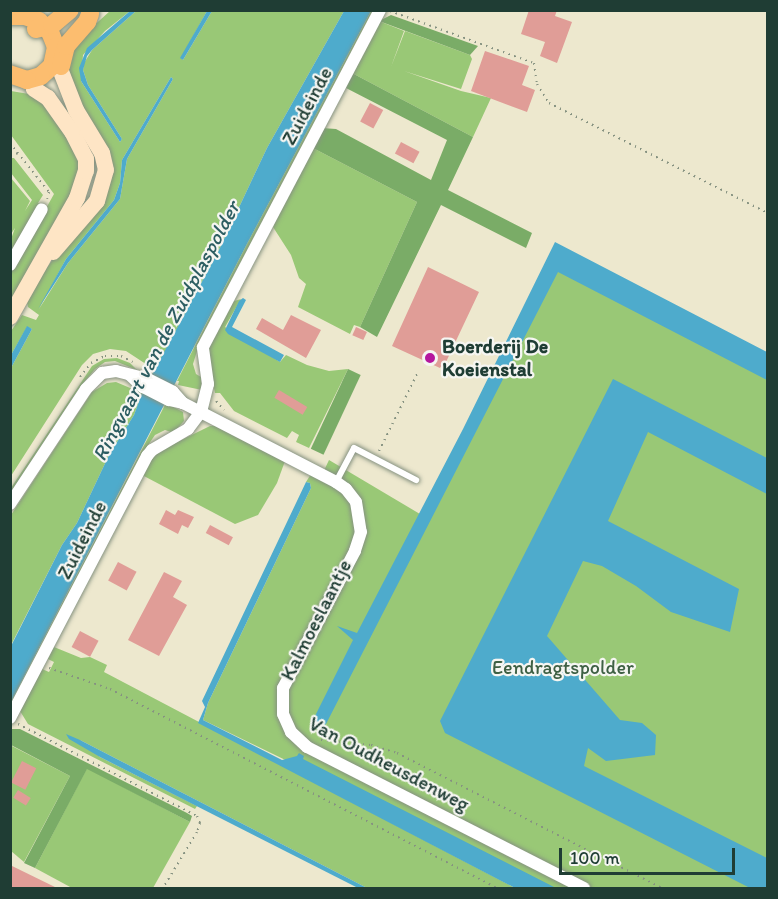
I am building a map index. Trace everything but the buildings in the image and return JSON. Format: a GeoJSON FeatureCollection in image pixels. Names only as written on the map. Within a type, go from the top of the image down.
{"type":"FeatureCollection","features":[{"type":"Feature","properties":{"kind":"main road"},"geometry":{"type":"LineString","coordinates":[[41,23],[61,10]]}},
{"type":"Feature","properties":{"kind":"main road"},"geometry":{"type":"LineString","coordinates":[[12,18],[41,23],[70,10]]}},
{"type":"Feature","properties":{"kind":"main road"},"geometry":{"type":"LineString","coordinates":[[34,89],[55,71],[60,48],[87,22],[92,12]]}},
{"type":"Feature","properties":{"kind":"main road"},"geometry":{"type":"LineString","coordinates":[[41,23],[60,48]]}},
{"type":"Feature","properties":{"kind":"main road"},"geometry":{"type":"LineString","coordinates":[[10,74],[32,79],[55,71]]}},
{"type":"Feature","properties":{"kind":"main road"},"geometry":{"type":"LineString","coordinates":[[40,265],[97,201],[105,181],[106,170],[102,153],[55,71]]}},
{"type":"Feature","properties":{"kind":"main road"},"geometry":{"type":"LineString","coordinates":[[10,317],[76,198],[86,171],[86,159],[72,132],[48,98],[34,89],[11,85]]}},
{"type":"Feature","properties":{"kind":"street","name":"Zuideinde"},"geometry":{"type":"LineString","coordinates":[[10,719],[147,456],[152,450],[188,429],[201,412],[207,395],[203,347],[380,10]]}},
{"type":"Feature","properties":{"kind":"street"},"geometry":{"type":"LineString","coordinates":[[10,265],[42,209]]}},
{"type":"Feature","properties":{"kind":"street","name":"Van Oudheusdenweg"},"geometry":{"type":"LineString","coordinates":[[10,504],[95,378],[110,372],[130,375],[336,482],[346,489],[356,502],[361,532],[355,551],[283,688],[283,714],[291,732],[300,742],[322,755],[584,888]]}},
{"type":"Feature","properties":{"kind":"lane"},"geometry":{"type":"LineString","coordinates":[[336,482],[354,448],[416,480]]}},
{"type":"Feature","properties":{"kind":"path"},"geometry":{"type":"LineString","coordinates":[[390,10],[534,63],[537,84],[549,103],[768,213]]}},
{"type":"Feature","properties":{"kind":"path"},"geometry":{"type":"LineString","coordinates":[[10,142],[49,192],[42,209]]}},
{"type":"Feature","properties":{"kind":"path"},"geometry":{"type":"LineString","coordinates":[[10,155],[19,153]]}},
{"type":"Feature","properties":{"kind":"path"},"geometry":{"type":"LineString","coordinates":[[375,459],[417,374]]}},
{"type":"Feature","properties":{"kind":"path"},"geometry":{"type":"LineString","coordinates":[[207,395],[229,414]]}},
{"type":"Feature","properties":{"kind":"path"},"geometry":{"type":"LineString","coordinates":[[40,664],[110,689],[498,888]]}},
{"type":"Feature","properties":{"kind":"path"},"geometry":{"type":"LineString","coordinates":[[10,719],[197,816],[200,823],[197,832],[163,888]]}},
{"type":"Feature","properties":{"kind":"path"},"geometry":{"type":"LineString","coordinates":[[318,739],[371,744],[397,753],[662,888]]}},
{"type":"Feature","properties":{"kind":"green space"},"geometry":{"type":"Polygon","coordinates":[[[110,11],[130,11],[105,31],[83,55],[81,81],[120,142],[122,139],[88,85],[83,70],[84,63],[92,50],[136,11],[207,11],[181,58],[183,60],[212,11],[344,11],[267,148],[218,252],[155,370],[126,351],[110,349],[93,354],[82,365],[11,476],[11,368],[32,329],[27,327],[11,355],[11,331],[22,315],[36,320],[39,315],[28,307],[27,302],[45,270],[110,185],[70,86],[67,66],[79,39],[110,11]],[[171,77],[122,160],[120,183],[114,200],[66,259],[39,309],[68,263],[120,199],[127,159],[173,79],[171,77]]]}},
{"type":"Feature","properties":{"kind":"green space"},"geometry":{"type":"Polygon","coordinates":[[[371,11],[374,11],[198,348],[193,364],[196,374],[201,377],[202,390],[178,385],[179,381],[177,381],[248,242],[371,11]]]}},
{"type":"Feature","properties":{"kind":"green space"},"geometry":{"type":"Polygon","coordinates":[[[391,15],[478,46],[470,55],[379,21],[391,15]]]}},
{"type":"Feature","properties":{"kind":"green space"},"geometry":{"type":"Polygon","coordinates":[[[379,21],[404,31],[391,67],[405,31],[470,55],[472,59],[461,89],[404,71],[461,91],[491,98],[473,137],[352,73],[379,21]]]}},
{"type":"Feature","properties":{"kind":"green space"},"geometry":{"type":"Polygon","coordinates":[[[352,73],[473,137],[448,190],[532,233],[526,248],[441,205],[377,337],[360,327],[417,202],[311,147],[322,128],[336,129],[431,180],[447,140],[346,88],[352,73]]]}},
{"type":"Feature","properties":{"kind":"green space"},"geometry":{"type":"Polygon","coordinates":[[[11,91],[29,94],[44,102],[77,151],[80,177],[11,305],[11,271],[54,194],[11,135],[11,91]]]}},
{"type":"Feature","properties":{"kind":"green space"},"geometry":{"type":"Polygon","coordinates":[[[311,147],[417,202],[360,327],[354,325],[350,334],[298,307],[306,284],[299,278],[291,255],[273,227],[311,147]]]}},
{"type":"Feature","properties":{"kind":"green space"},"geometry":{"type":"Polygon","coordinates":[[[11,158],[14,158],[43,195],[38,203],[41,205],[11,258],[11,239],[15,228],[11,234],[11,178],[30,201],[25,211],[32,200],[11,173],[11,158]]]}},
{"type":"Feature","properties":{"kind":"green space","name":"Eendragtspolder"},"geometry":{"type":"Polygon","coordinates":[[[555,260],[767,369],[767,888],[549,888],[203,720],[208,703],[311,488],[310,483],[306,482],[311,474],[320,479],[329,460],[425,517],[555,260]]]}},
{"type":"Feature","properties":{"kind":"green space"},"geometry":{"type":"Polygon","coordinates":[[[241,299],[225,327],[280,362],[286,355],[307,365],[329,371],[348,369],[309,448],[296,442],[299,435],[292,431],[287,438],[234,411],[220,393],[215,393],[207,353],[231,302],[241,299]]]}},
{"type":"Feature","properties":{"kind":"green space"},"geometry":{"type":"Polygon","coordinates":[[[117,358],[130,363],[137,370],[115,361],[105,362],[95,369],[80,387],[11,494],[11,488],[92,366],[104,359],[117,358]]]}},
{"type":"Feature","properties":{"kind":"green space"},"geometry":{"type":"Polygon","coordinates":[[[348,369],[361,375],[323,455],[311,449],[348,369]]]}},
{"type":"Feature","properties":{"kind":"green space"},"geometry":{"type":"Polygon","coordinates":[[[116,382],[142,393],[134,415],[109,455],[77,523],[62,545],[11,645],[11,515],[92,392],[107,383],[116,382]]]}},
{"type":"Feature","properties":{"kind":"green space"},"geometry":{"type":"Polygon","coordinates":[[[166,403],[183,412],[184,421],[176,430],[171,432],[165,430],[155,435],[144,451],[11,709],[11,702],[166,403]]]}},
{"type":"Feature","properties":{"kind":"green space"},"geometry":{"type":"Polygon","coordinates":[[[210,426],[217,426],[285,461],[277,483],[258,515],[235,524],[142,475],[155,453],[210,426]]]}},
{"type":"Feature","properties":{"kind":"green space"},"geometry":{"type":"Polygon","coordinates":[[[54,647],[81,658],[90,657],[107,665],[104,672],[515,888],[367,888],[80,740],[100,757],[197,806],[195,809],[28,724],[20,711],[42,669],[49,672],[54,662],[48,659],[54,647]]]}},
{"type":"Feature","properties":{"kind":"green space"},"geometry":{"type":"Polygon","coordinates":[[[10,729],[20,729],[187,813],[192,816],[190,822],[87,769],[35,868],[24,863],[70,776],[11,745],[10,729]]]}},
{"type":"Feature","properties":{"kind":"green space"},"geometry":{"type":"Polygon","coordinates":[[[10,745],[70,776],[24,862],[11,851],[10,745]]]}},
{"type":"Feature","properties":{"kind":"green space"},"geometry":{"type":"Polygon","coordinates":[[[87,768],[190,822],[153,888],[72,888],[35,868],[87,768]]]}},
{"type":"Feature","properties":{"kind":"water"},"geometry":{"type":"Polygon","coordinates":[[[130,11],[136,11],[92,50],[87,56],[83,70],[88,85],[122,139],[120,142],[81,81],[79,68],[87,48],[130,11]]]}},
{"type":"Feature","properties":{"kind":"water"},"geometry":{"type":"Polygon","coordinates":[[[207,11],[212,11],[183,60],[180,58],[207,11]]]}},
{"type":"Feature","properties":{"kind":"water"},"geometry":{"type":"Polygon","coordinates":[[[344,11],[371,11],[248,242],[11,702],[11,646],[62,545],[77,523],[109,455],[134,415],[142,393],[218,252],[267,148],[344,11]]]}},
{"type":"Feature","properties":{"kind":"water"},"geometry":{"type":"Polygon","coordinates":[[[171,77],[173,79],[127,159],[120,199],[68,263],[38,309],[66,259],[114,200],[120,183],[122,160],[171,77]]]}},
{"type":"Feature","properties":{"kind":"water"},"geometry":{"type":"Polygon","coordinates":[[[555,242],[767,352],[767,380],[558,272],[326,724],[318,729],[313,727],[313,720],[353,640],[337,626],[357,633],[463,429],[555,242]]]}},
{"type":"Feature","properties":{"kind":"water"},"geometry":{"type":"Polygon","coordinates":[[[243,298],[246,300],[232,327],[284,355],[280,362],[228,334],[225,330],[239,301],[243,298]]]}},
{"type":"Feature","properties":{"kind":"water"},"geometry":{"type":"Polygon","coordinates":[[[27,326],[32,329],[11,368],[11,355],[27,326]]]}},
{"type":"Feature","properties":{"kind":"water"},"geometry":{"type":"Polygon","coordinates":[[[613,379],[767,458],[767,494],[648,432],[608,521],[739,589],[730,632],[671,612],[636,586],[602,566],[583,561],[547,636],[620,720],[642,723],[656,735],[655,755],[606,761],[588,748],[584,766],[767,858],[767,888],[750,888],[445,733],[440,721],[613,379]]]}},
{"type":"Feature","properties":{"kind":"water"},"geometry":{"type":"Polygon","coordinates":[[[306,482],[310,483],[311,488],[208,703],[203,720],[282,760],[297,756],[299,753],[304,756],[303,759],[556,888],[515,888],[198,723],[205,707],[202,701],[306,482]]]}},
{"type":"Feature","properties":{"kind":"water"},"geometry":{"type":"Polygon","coordinates":[[[66,734],[367,888],[358,888],[100,757],[69,739],[66,734]]]}},
{"type":"Feature","properties":{"kind":"place","name":"Boerderij De Koeienstal"},"geometry":{"type":"Point","coordinates":[430,358]}},
{"type":"Feature","properties":{"kind":"water label","name":"Ringvaart van de Zuidplaspolder"},"geometry":{"type":"Point","coordinates":[166,331]}}]}
